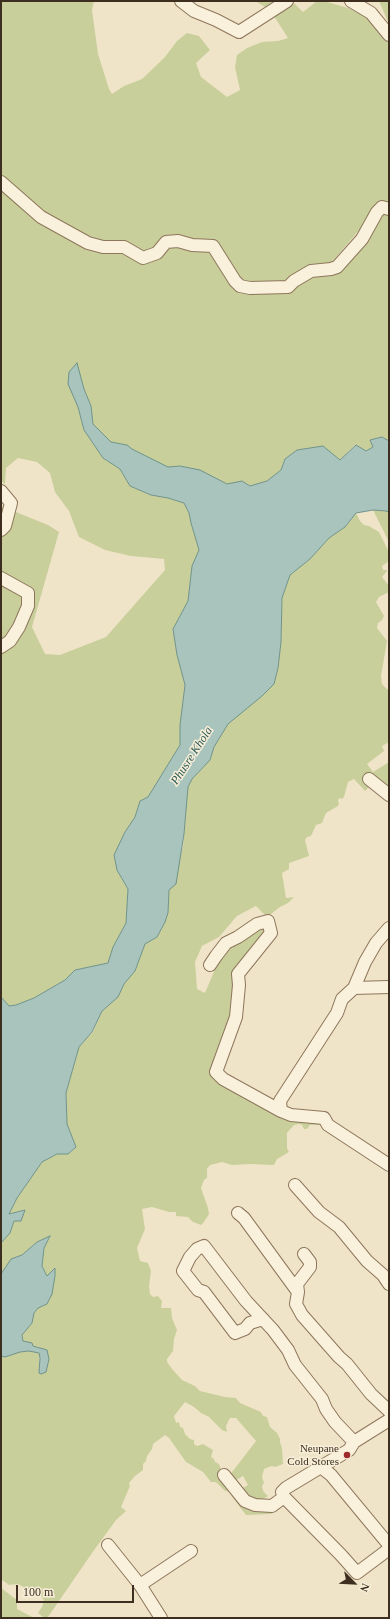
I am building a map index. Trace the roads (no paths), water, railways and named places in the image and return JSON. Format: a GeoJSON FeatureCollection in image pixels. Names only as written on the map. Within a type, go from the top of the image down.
{"type":"FeatureCollection","features":[{"type":"Feature","properties":{"kind":"street"},"geometry":{"type":"LineString","coordinates":[[181,1],[194,11],[239,32],[287,1]]}},
{"type":"Feature","properties":{"kind":"street"},"geometry":{"type":"LineString","coordinates":[[352,1],[371,13],[389,35]]}},
{"type":"Feature","properties":{"kind":"street"},"geometry":{"type":"LineString","coordinates":[[1,182],[41,217],[88,243],[103,247],[124,247],[143,258],[157,253],[166,242],[178,241],[192,245],[213,246],[235,281],[240,286],[250,288],[288,287],[294,281],[311,271],[336,267],[362,239],[377,212],[382,207],[389,209]]}},
{"type":"Feature","properties":{"kind":"street"},"geometry":{"type":"LineString","coordinates":[[1,491],[11,503],[5,526],[1,530]]}},
{"type":"Feature","properties":{"kind":"street"},"geometry":{"type":"LineString","coordinates":[[1,578],[28,593],[28,606],[19,627],[10,641],[1,647]]}},
{"type":"Feature","properties":{"kind":"street"},"geometry":{"type":"LineString","coordinates":[[369,779],[389,795]]}},
{"type":"Feature","properties":{"kind":"street"},"geometry":{"type":"LineString","coordinates":[[210,965],[226,943],[257,924],[268,921],[271,933],[238,974],[239,985],[236,1017],[216,1072],[223,1080],[281,1111],[291,1115],[324,1118],[328,1125],[389,1165]]}},
{"type":"Feature","properties":{"kind":"street"},"geometry":{"type":"LineString","coordinates":[[281,1111],[280,1101],[337,1013],[342,999],[354,988],[365,962],[376,943],[389,928]]}},
{"type":"Feature","properties":{"kind":"street"},"geometry":{"type":"LineString","coordinates":[[354,988],[389,987]]}},
{"type":"Feature","properties":{"kind":"street"},"geometry":{"type":"LineString","coordinates":[[295,1185],[319,1212],[339,1228],[367,1261],[383,1275],[389,1284]]}},
{"type":"Feature","properties":{"kind":"street"},"geometry":{"type":"LineString","coordinates":[[238,1213],[244,1218],[298,1292]]}},
{"type":"Feature","properties":{"kind":"street"},"geometry":{"type":"LineString","coordinates":[[263,1319],[250,1323],[244,1329],[235,1333],[204,1292],[198,1290],[183,1271],[190,1257],[197,1249],[204,1246],[246,1301],[263,1319],[273,1330],[288,1350],[295,1365],[322,1399],[326,1409],[354,1442]]}},
{"type":"Feature","properties":{"kind":"street"},"geometry":{"type":"LineString","coordinates":[[304,1254],[310,1262],[310,1267],[297,1284],[298,1292],[296,1304],[302,1315],[339,1358],[347,1364],[371,1394],[389,1411]]}},
{"type":"Feature","properties":{"kind":"street"},"geometry":{"type":"LineString","coordinates":[[389,1420],[354,1442],[349,1450],[330,1460],[321,1468],[286,1488],[282,1492],[284,1497],[357,1573],[389,1549]]}},
{"type":"Feature","properties":{"kind":"street"},"geometry":{"type":"LineString","coordinates":[[321,1468],[331,1475],[389,1545]]}},
{"type":"Feature","properties":{"kind":"street"},"geometry":{"type":"LineString","coordinates":[[224,1475],[244,1501],[255,1505],[272,1506],[284,1497]]}},
{"type":"Feature","properties":{"kind":"street"},"geometry":{"type":"LineString","coordinates":[[108,1545],[140,1585],[161,1618]]}},
{"type":"Feature","properties":{"kind":"street"},"geometry":{"type":"LineString","coordinates":[[140,1585],[191,1551]]}},
{"type":"Feature","properties":{"kind":"water","name":"Phusre Khola"},"geometry":{"type":"Polygon","coordinates":[[[77,363],[84,389],[91,406],[93,424],[111,442],[127,445],[168,467],[180,466],[200,470],[227,484],[242,481],[250,486],[267,481],[281,470],[285,459],[297,450],[323,446],[340,460],[356,445],[366,451],[373,447],[370,440],[382,437],[389,441],[389,512],[373,510],[356,513],[345,527],[329,538],[310,559],[290,575],[282,598],[281,642],[278,668],[274,684],[228,724],[214,747],[210,760],[192,779],[188,787],[184,834],[176,884],[169,890],[168,913],[165,922],[157,937],[145,944],[135,971],[124,984],[118,997],[102,1011],[92,1032],[79,1047],[66,1093],[67,1124],[76,1147],[68,1154],[57,1154],[42,1162],[17,1198],[9,1214],[25,1210],[21,1221],[14,1221],[10,1233],[1,1243],[1,997],[9,1006],[16,1005],[34,998],[65,980],[75,970],[108,963],[113,947],[126,923],[128,889],[117,870],[114,855],[125,832],[135,817],[140,801],[148,797],[180,745],[180,725],[185,685],[177,655],[173,629],[188,601],[192,566],[199,550],[189,513],[184,503],[151,495],[130,486],[120,469],[103,458],[84,430],[78,407],[68,384],[69,372],[77,363]]]}},
{"type":"Feature","properties":{"kind":"water"},"geometry":{"type":"Polygon","coordinates":[[[50,1236],[44,1248],[42,1266],[47,1276],[55,1268],[52,1294],[47,1304],[38,1308],[34,1313],[32,1323],[22,1335],[23,1341],[32,1343],[33,1346],[47,1350],[49,1359],[46,1372],[41,1374],[39,1373],[39,1353],[29,1351],[20,1352],[5,1357],[1,1356],[1,1274],[11,1259],[22,1255],[37,1242],[50,1236]]]}},
{"type":"Feature","properties":{"kind":"place","name":"Neupane Cold Stores"},"geometry":{"type":"Point","coordinates":[347,1455]}}]}
